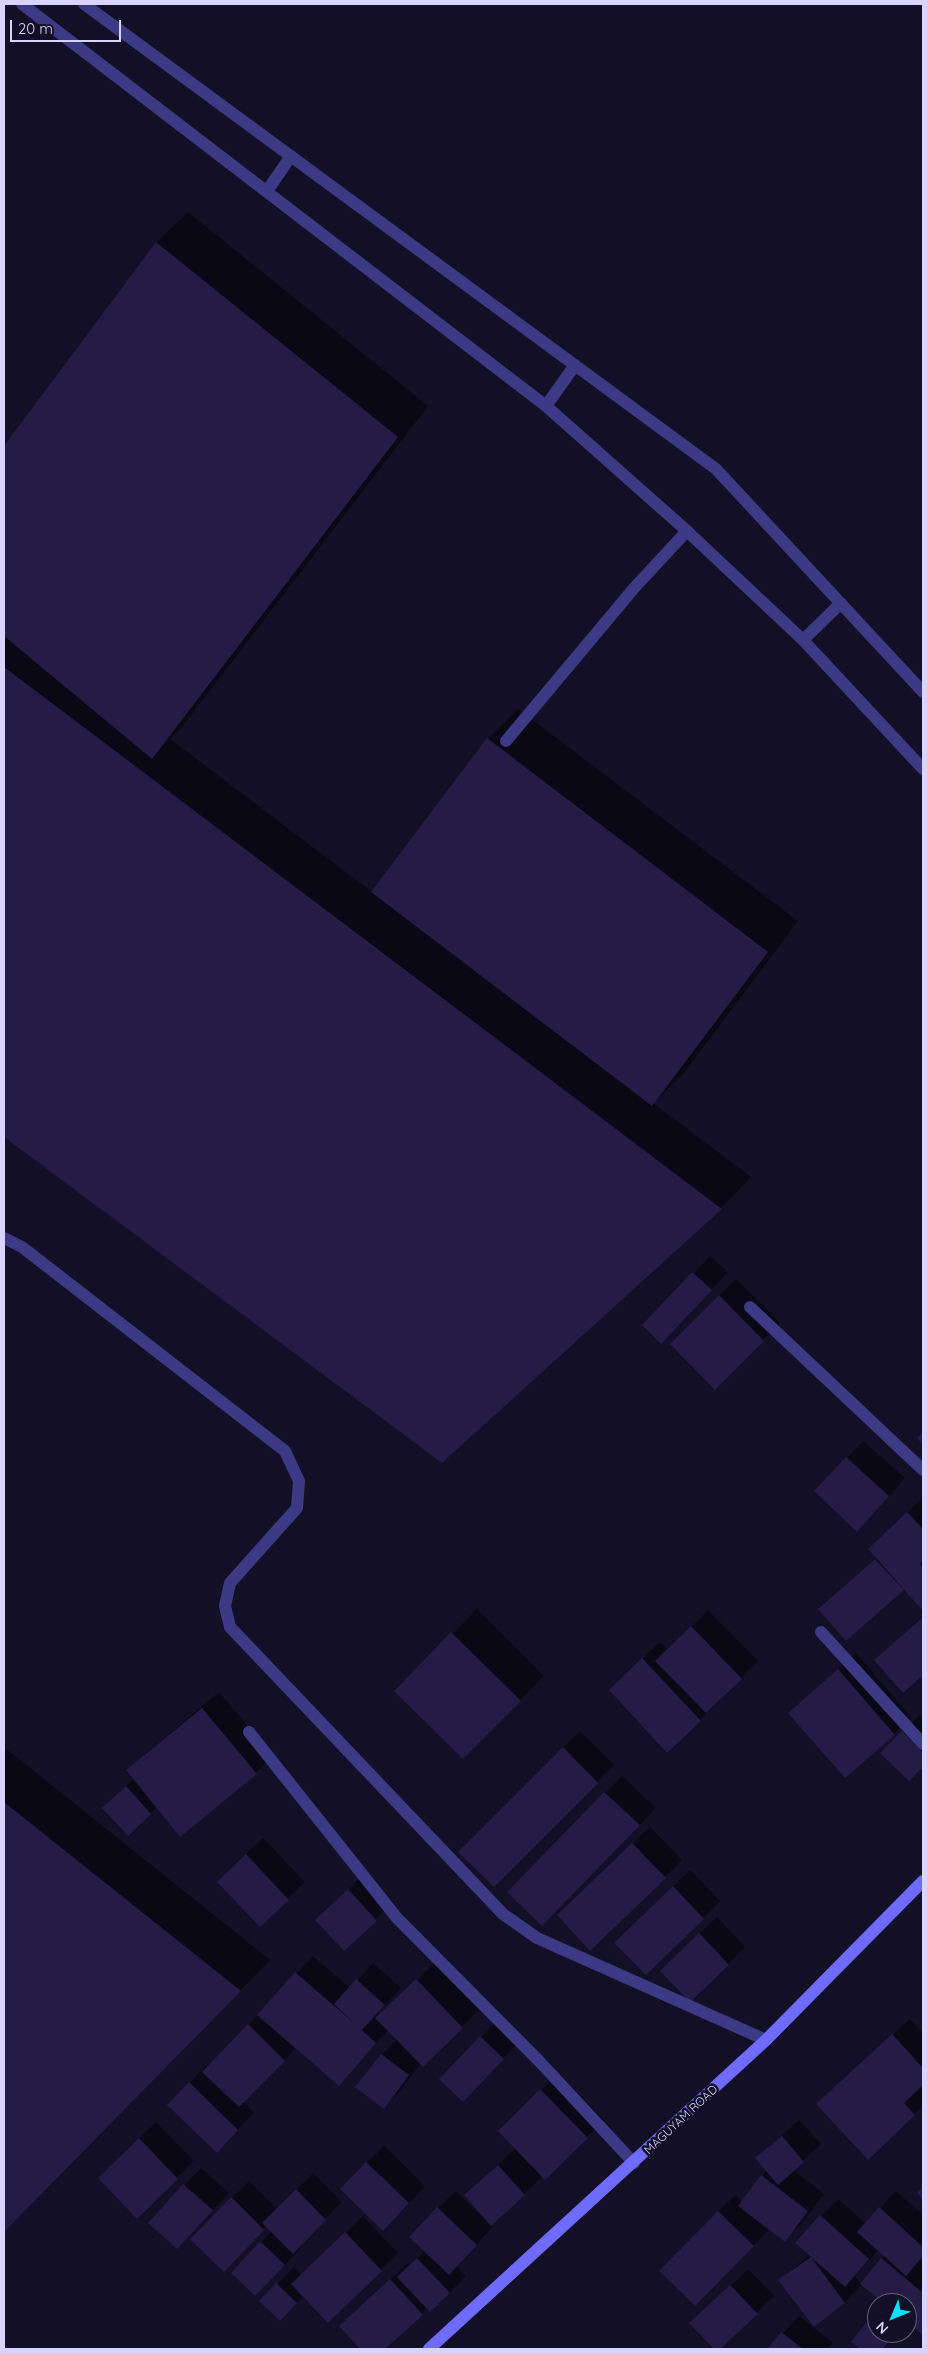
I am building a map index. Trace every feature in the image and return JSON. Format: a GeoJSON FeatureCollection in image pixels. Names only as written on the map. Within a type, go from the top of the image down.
{"type":"FeatureCollection","features":[{"type":"Feature","properties":{"kind":"main road","name":"MAGUYAM ROAD"},"geometry":{"type":"LineString","coordinates":[[437,2347],[766,2040],[923,1881]]}},
{"type":"Feature","properties":{"kind":"street"},"geometry":{"type":"LineString","coordinates":[[22,4],[546,406],[687,531],[803,640],[923,769]]}},
{"type":"Feature","properties":{"kind":"street"},"geometry":{"type":"LineString","coordinates":[[84,4],[716,469],[923,692]]}},
{"type":"Feature","properties":{"kind":"street"},"geometry":{"type":"LineString","coordinates":[[267,191],[291,156]]}},
{"type":"Feature","properties":{"kind":"street"},"geometry":{"type":"LineString","coordinates":[[546,406],[575,365]]}},
{"type":"Feature","properties":{"kind":"street"},"geometry":{"type":"LineString","coordinates":[[506,741],[635,587],[687,531]]}},
{"type":"Feature","properties":{"kind":"street"},"geometry":{"type":"LineString","coordinates":[[803,640],[841,603]]}},
{"type":"Feature","properties":{"kind":"street"},"geometry":{"type":"LineString","coordinates":[[4,1238],[22,1247],[285,1451],[299,1482],[297,1508],[230,1583],[225,1606],[230,1627],[503,1914],[537,1938],[766,2040]]}},
{"type":"Feature","properties":{"kind":"street"},"geometry":{"type":"LineString","coordinates":[[750,1308],[923,1470]]}},
{"type":"Feature","properties":{"kind":"street"},"geometry":{"type":"LineString","coordinates":[[821,1632],[923,1744]]}},
{"type":"Feature","properties":{"kind":"street"},"geometry":{"type":"LineString","coordinates":[[249,1732],[397,1918],[539,2061],[634,2163]]}},
{"type":"Feature","properties":{"kind":"building"},"geometry":{"type":"Polygon","coordinates":[[[156,242],[398,437],[152,759],[4,636],[4,446],[156,242]]]}},
{"type":"Feature","properties":{"kind":"building"},"geometry":{"type":"Polygon","coordinates":[[[4,667],[722,1209],[442,1463],[4,1137],[4,667]]]}},
{"type":"Feature","properties":{"kind":"building"},"geometry":{"type":"Polygon","coordinates":[[[487,738],[768,952],[652,1106],[371,892],[487,738]]]}},
{"type":"Feature","properties":{"kind":"building"},"geometry":{"type":"Polygon","coordinates":[[[692,1272],[712,1290],[661,1344],[642,1325],[692,1272]]]}},
{"type":"Feature","properties":{"kind":"building"},"geometry":{"type":"Polygon","coordinates":[[[719,1295],[764,1341],[715,1390],[670,1344],[719,1295]]]}},
{"type":"Feature","properties":{"kind":"building"},"geometry":{"type":"Polygon","coordinates":[[[923,1432],[923,1445],[917,1438],[923,1432]]]}},
{"type":"Feature","properties":{"kind":"building"},"geometry":{"type":"Polygon","coordinates":[[[846,1457],[889,1496],[857,1532],[814,1491],[846,1457]]]}},
{"type":"Feature","properties":{"kind":"building"},"geometry":{"type":"Polygon","coordinates":[[[907,1512],[923,1529],[923,1560],[920,1564],[923,1568],[923,1611],[868,1549],[907,1512]]]}},
{"type":"Feature","properties":{"kind":"building"},"geometry":{"type":"Polygon","coordinates":[[[875,1559],[904,1590],[846,1641],[818,1609],[875,1559]]]}},
{"type":"Feature","properties":{"kind":"building"},"geometry":{"type":"Polygon","coordinates":[[[923,1617],[923,1675],[903,1693],[874,1660],[923,1617]]]}},
{"type":"Feature","properties":{"kind":"building"},"geometry":{"type":"Polygon","coordinates":[[[691,1626],[742,1679],[706,1713],[655,1661],[691,1626]]]}},
{"type":"Feature","properties":{"kind":"building"},"geometry":{"type":"Polygon","coordinates":[[[451,1632],[521,1701],[463,1759],[394,1691],[451,1632]]]}},
{"type":"Feature","properties":{"kind":"building"},"geometry":{"type":"Polygon","coordinates":[[[642,1658],[701,1721],[667,1753],[609,1690],[642,1658]]]}},
{"type":"Feature","properties":{"kind":"building"},"geometry":{"type":"Polygon","coordinates":[[[838,1669],[895,1735],[845,1778],[788,1713],[838,1669]]]}},
{"type":"Feature","properties":{"kind":"building"},"geometry":{"type":"Polygon","coordinates":[[[202,1708],[257,1774],[180,1837],[126,1770],[202,1708]]]}},
{"type":"Feature","properties":{"kind":"building"},"geometry":{"type":"Polygon","coordinates":[[[902,1731],[923,1753],[923,1767],[909,1781],[880,1753],[902,1731]]]}},
{"type":"Feature","properties":{"kind":"building"},"geometry":{"type":"Polygon","coordinates":[[[563,1747],[598,1783],[494,1887],[458,1852],[563,1747]]]}},
{"type":"Feature","properties":{"kind":"building"},"geometry":{"type":"Polygon","coordinates":[[[126,1786],[151,1814],[128,1836],[102,1808],[126,1786]]]}},
{"type":"Feature","properties":{"kind":"building"},"geometry":{"type":"Polygon","coordinates":[[[604,1792],[640,1825],[542,1926],[507,1892],[604,1792]]]}},
{"type":"Feature","properties":{"kind":"building"},"geometry":{"type":"Polygon","coordinates":[[[4,1802],[241,1991],[4,2232],[4,1802]]]}},
{"type":"Feature","properties":{"kind":"building"},"geometry":{"type":"Polygon","coordinates":[[[632,1843],[666,1878],[590,1951],[557,1915],[632,1843]]]}},
{"type":"Feature","properties":{"kind":"building"},"geometry":{"type":"Polygon","coordinates":[[[246,1854],[289,1900],[260,1927],[217,1882],[246,1854]]]}},
{"type":"Feature","properties":{"kind":"building"},"geometry":{"type":"Polygon","coordinates":[[[673,1886],[704,1919],[646,1975],[614,1943],[673,1886]]]}},
{"type":"Feature","properties":{"kind":"building"},"geometry":{"type":"Polygon","coordinates":[[[348,1889],[377,1921],[344,1951],[315,1920],[348,1889]]]}},
{"type":"Feature","properties":{"kind":"building"},"geometry":{"type":"Polygon","coordinates":[[[699,1933],[729,1965],[690,2002],[660,1971],[699,1933]]]}},
{"type":"Feature","properties":{"kind":"building"},"geometry":{"type":"Polygon","coordinates":[[[295,1972],[355,2024],[334,2004],[356,1979],[385,2005],[362,2030],[376,2043],[339,2086],[257,2015],[295,1972]]]}},
{"type":"Feature","properties":{"kind":"building"},"geometry":{"type":"Polygon","coordinates":[[[416,1979],[463,2028],[423,2067],[375,2018],[416,1979]]]}},
{"type":"Feature","properties":{"kind":"building"},"geometry":{"type":"Polygon","coordinates":[[[248,2024],[285,2061],[239,2107],[202,2072],[248,2024]]]}},
{"type":"Feature","properties":{"kind":"building"},"geometry":{"type":"Polygon","coordinates":[[[892,2034],[923,2068],[923,2085],[904,2103],[915,2115],[868,2160],[816,2104],[892,2034]]]}},
{"type":"Feature","properties":{"kind":"building"},"geometry":{"type":"Polygon","coordinates":[[[480,2036],[504,2059],[463,2102],[439,2079],[480,2036]]]}},
{"type":"Feature","properties":{"kind":"building"},"geometry":{"type":"Polygon","coordinates":[[[381,2054],[409,2075],[384,2109],[355,2087],[381,2054]]]}},
{"type":"Feature","properties":{"kind":"building"},"geometry":{"type":"Polygon","coordinates":[[[189,2082],[238,2130],[217,2153],[167,2105],[189,2082]]]}},
{"type":"Feature","properties":{"kind":"building"},"geometry":{"type":"Polygon","coordinates":[[[540,2089],[588,2138],[545,2180],[498,2131],[540,2089]]]}},
{"type":"Feature","properties":{"kind":"building"},"geometry":{"type":"Polygon","coordinates":[[[782,2136],[804,2162],[778,2185],[755,2158],[782,2136]]]}},
{"type":"Feature","properties":{"kind":"building"},"geometry":{"type":"Polygon","coordinates":[[[139,2138],[178,2179],[137,2219],[98,2178],[139,2138]]]}},
{"type":"Feature","properties":{"kind":"building"},"geometry":{"type":"Polygon","coordinates":[[[366,2162],[409,2203],[383,2231],[340,2189],[366,2162]]]}},
{"type":"Feature","properties":{"kind":"building"},"geometry":{"type":"Polygon","coordinates":[[[498,2165],[525,2195],[491,2226],[464,2195],[498,2165]]]}},
{"type":"Feature","properties":{"kind":"building"},"geometry":{"type":"Polygon","coordinates":[[[761,2175],[808,2211],[785,2242],[738,2206],[761,2175]]]}},
{"type":"Feature","properties":{"kind":"building"},"geometry":{"type":"Polygon","coordinates":[[[183,2184],[213,2210],[177,2249],[148,2223],[183,2184]]]}},
{"type":"Feature","properties":{"kind":"building"},"geometry":{"type":"Polygon","coordinates":[[[923,2187],[923,2200],[917,2192],[923,2187]]]}},
{"type":"Feature","properties":{"kind":"building"},"geometry":{"type":"Polygon","coordinates":[[[296,2189],[326,2220],[293,2254],[262,2223],[296,2189]]]}},
{"type":"Feature","properties":{"kind":"building"},"geometry":{"type":"Polygon","coordinates":[[[231,2197],[264,2230],[224,2272],[190,2239],[231,2197]]]}},
{"type":"Feature","properties":{"kind":"building"},"geometry":{"type":"Polygon","coordinates":[[[437,2207],[477,2245],[449,2275],[409,2237],[437,2207]]]}},
{"type":"Feature","properties":{"kind":"building"},"geometry":{"type":"Polygon","coordinates":[[[879,2207],[923,2247],[923,2256],[906,2276],[857,2232],[879,2207]]]}},
{"type":"Feature","properties":{"kind":"building"},"geometry":{"type":"Polygon","coordinates":[[[718,2211],[754,2246],[695,2306],[659,2271],[718,2211]]]}},
{"type":"Feature","properties":{"kind":"building"},"geometry":{"type":"Polygon","coordinates":[[[820,2215],[869,2259],[845,2287],[795,2243],[820,2215]]]}},
{"type":"Feature","properties":{"kind":"building"},"geometry":{"type":"Polygon","coordinates":[[[345,2232],[382,2271],[328,2323],[291,2284],[345,2232]]]}},
{"type":"Feature","properties":{"kind":"building"},"geometry":{"type":"Polygon","coordinates":[[[260,2241],[285,2265],[255,2296],[231,2273],[260,2241]]]}},
{"type":"Feature","properties":{"kind":"building"},"geometry":{"type":"Polygon","coordinates":[[[811,2257],[845,2303],[814,2327],[778,2280],[811,2257]]]}},
{"type":"Feature","properties":{"kind":"building"},"geometry":{"type":"Polygon","coordinates":[[[417,2258],[450,2293],[430,2312],[397,2277],[417,2258]]]}},
{"type":"Feature","properties":{"kind":"building"},"geometry":{"type":"Polygon","coordinates":[[[881,2258],[923,2293],[923,2335],[917,2330],[917,2293],[871,2293],[860,2284],[881,2258]]]}},
{"type":"Feature","properties":{"kind":"building"},"geometry":{"type":"Polygon","coordinates":[[[390,2279],[423,2315],[385,2349],[360,2349],[339,2326],[390,2279]]]}},
{"type":"Feature","properties":{"kind":"building"},"geometry":{"type":"Polygon","coordinates":[[[276,2283],[297,2303],[280,2321],[259,2301],[276,2283]]]}},
{"type":"Feature","properties":{"kind":"building"},"geometry":{"type":"Polygon","coordinates":[[[730,2285],[758,2314],[720,2349],[714,2349],[689,2323],[730,2285]]]}},
{"type":"Feature","properties":{"kind":"building"},"geometry":{"type":"Polygon","coordinates":[[[867,2322],[867,2343],[888,2343],[883,2349],[860,2349],[851,2342],[867,2322]]]}},
{"type":"Feature","properties":{"kind":"building"},"geometry":{"type":"Polygon","coordinates":[[[781,2332],[803,2349],[767,2349],[781,2332]]]}}]}
